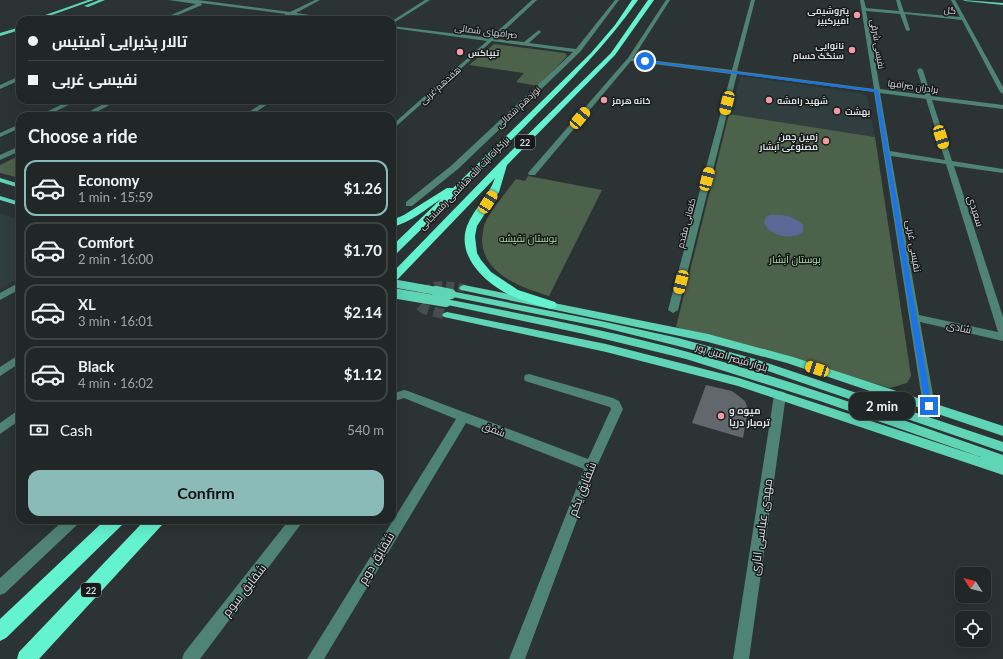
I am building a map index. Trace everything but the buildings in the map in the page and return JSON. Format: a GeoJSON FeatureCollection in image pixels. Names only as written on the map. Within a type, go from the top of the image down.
{"type":"FeatureCollection","features":[{"type":"Feature","properties":{"kind":"highway","name":"بزرگراه آیت الله هاشمی رفسنجانی"},"geometry":{"type":"LineString","coordinates":[[396,275],[505,162],[613,54],[651,0]]}},
{"type":"Feature","properties":{"kind":"highway","name":"بزرگراه آیت الله هاشمی رفسنجانی"},"geometry":{"type":"LineString","coordinates":[[396,248],[468,179],[593,54],[617,26],[634,1]]}},
{"type":"Feature","properties":{"kind":"highway"},"geometry":{"type":"LineString","coordinates":[[505,162],[495,190],[473,225],[469,236],[472,255],[482,271],[503,287],[515,293],[551,305]]}},
{"type":"Feature","properties":{"kind":"highway"},"geometry":{"type":"LineString","coordinates":[[396,222],[407,217],[468,179]]}},
{"type":"Feature","properties":{"kind":"highway"},"geometry":{"type":"LineString","coordinates":[[0,632],[112,524]]}},
{"type":"Feature","properties":{"kind":"highway","name":"22"},"geometry":{"type":"LineString","coordinates":[[26,659],[152,524]]}},
{"type":"Feature","properties":{"kind":"main road"},"geometry":{"type":"LineString","coordinates":[[45,16],[92,0]]}},
{"type":"Feature","properties":{"kind":"main road"},"geometry":{"type":"LineString","coordinates":[[57,16],[103,0]]}},
{"type":"Feature","properties":{"kind":"main road"},"geometry":{"type":"LineString","coordinates":[[965,0],[1003,4]]}},
{"type":"Feature","properties":{"kind":"main road"},"geometry":{"type":"LineString","coordinates":[[997,0],[1003,0]]}},
{"type":"Feature","properties":{"kind":"main road"},"geometry":{"type":"LineString","coordinates":[[0,31],[16,25]]}},
{"type":"Feature","properties":{"kind":"main road"},"geometry":{"type":"LineString","coordinates":[[0,35],[16,29]]}},
{"type":"Feature","properties":{"kind":"main road"},"geometry":{"type":"LineString","coordinates":[[0,180],[16,185]]}},
{"type":"Feature","properties":{"kind":"main road"},"geometry":{"type":"LineString","coordinates":[[0,198],[16,203]]}},
{"type":"Feature","properties":{"kind":"main road"},"geometry":{"type":"LineString","coordinates":[[396,284],[449,298]]}},
{"type":"Feature","properties":{"kind":"main road"},"geometry":{"type":"LineString","coordinates":[[464,288],[708,338],[789,360],[1003,432]]}},
{"type":"Feature","properties":{"kind":"main road"},"geometry":{"type":"LineString","coordinates":[[396,293],[449,298]]}},
{"type":"Feature","properties":{"kind":"main road","name":"بلوار قیصر امین پور"},"geometry":{"type":"LineString","coordinates":[[449,298],[608,326],[678,342],[755,363],[1003,447]]}},
{"type":"Feature","properties":{"kind":"main road","name":"بلوار قیصر امین پور"},"geometry":{"type":"LineString","coordinates":[[449,298],[632,341],[719,365],[780,384],[1003,460]]}},
{"type":"Feature","properties":{"kind":"main road"},"geometry":{"type":"LineString","coordinates":[[447,315],[706,372],[780,395],[1003,470]]}},
{"type":"Feature","properties":{"kind":"street"},"geometry":{"type":"LineString","coordinates":[[171,0],[307,16]]}},
{"type":"Feature","properties":{"kind":"street"},"geometry":{"type":"LineString","coordinates":[[188,0],[203,3]]}},
{"type":"Feature","properties":{"kind":"street"},"geometry":{"type":"LineString","coordinates":[[172,16],[210,0]]}},
{"type":"Feature","properties":{"kind":"street"},"geometry":{"type":"LineString","coordinates":[[285,16],[318,0]]}},
{"type":"Feature","properties":{"kind":"street"},"geometry":{"type":"LineString","coordinates":[[396,20],[428,0]]}},
{"type":"Feature","properties":{"kind":"street","name":"هفدهم غربی"},"geometry":{"type":"LineString","coordinates":[[396,124],[535,0]]}},
{"type":"Feature","properties":{"kind":"street","name":"نوزدهم شمالی"},"geometry":{"type":"LineString","coordinates":[[409,204],[455,167],[576,52],[617,0]]}},
{"type":"Feature","properties":{"kind":"street"},"geometry":{"type":"LineString","coordinates":[[532,173],[630,59],[668,0]]}},
{"type":"Feature","properties":{"kind":"street","name":"کنعانی مقدم"},"geometry":{"type":"LineString","coordinates":[[673,310],[753,0]]}},
{"type":"Feature","properties":{"kind":"street","name":"نفیسی شرقی"},"geometry":{"type":"LineString","coordinates":[[862,0],[877,91]]}},
{"type":"Feature","properties":{"kind":"street"},"geometry":{"type":"LineString","coordinates":[[898,0],[908,30]]}},
{"type":"Feature","properties":{"kind":"street"},"geometry":{"type":"LineString","coordinates":[[953,0],[1003,92]]}},
{"type":"Feature","properties":{"kind":"street","name":"گل"},"geometry":{"type":"LineString","coordinates":[[864,9],[964,19]]}},
{"type":"Feature","properties":{"kind":"street"},"geometry":{"type":"LineString","coordinates":[[289,14],[301,16]]}},
{"type":"Feature","properties":{"kind":"street","name":"صرافهای شمالی"},"geometry":{"type":"LineString","coordinates":[[396,28],[525,44],[576,52]]}},
{"type":"Feature","properties":{"kind":"street"},"geometry":{"type":"LineString","coordinates":[[525,44],[539,31]]}},
{"type":"Feature","properties":{"kind":"street","name":"صرافهای شمالی"},"geometry":{"type":"LineString","coordinates":[[490,40],[576,52]]}},
{"type":"Feature","properties":{"kind":"street","name":"برادران صرافها"},"geometry":{"type":"LineString","coordinates":[[630,59],[1003,107]]}},
{"type":"Feature","properties":{"kind":"street","name":"سعیدی"},"geometry":{"type":"LineString","coordinates":[[920,70],[1003,332]]}},
{"type":"Feature","properties":{"kind":"street"},"geometry":{"type":"LineString","coordinates":[[0,86],[16,80]]}},
{"type":"Feature","properties":{"kind":"street","name":"نفیسی غربی"},"geometry":{"type":"LineString","coordinates":[[877,91],[929,406]]}},
{"type":"Feature","properties":{"kind":"street"},"geometry":{"type":"LineString","coordinates":[[50,112],[67,104]]}},
{"type":"Feature","properties":{"kind":"street"},"geometry":{"type":"LineString","coordinates":[[92,112],[108,104]]}},
{"type":"Feature","properties":{"kind":"street"},"geometry":{"type":"LineString","coordinates":[[252,112],[265,104]]}},
{"type":"Feature","properties":{"kind":"street"},"geometry":{"type":"LineString","coordinates":[[0,135],[16,128]]}},
{"type":"Feature","properties":{"kind":"street"},"geometry":{"type":"LineString","coordinates":[[0,158],[16,150]]}},
{"type":"Feature","properties":{"kind":"street"},"geometry":{"type":"LineString","coordinates":[[887,153],[1003,171]]}},
{"type":"Feature","properties":{"kind":"street"},"geometry":{"type":"LineString","coordinates":[[0,297],[16,287]]}},
{"type":"Feature","properties":{"kind":"street","name":"شادی"},"geometry":{"type":"LineString","coordinates":[[914,316],[1003,337]]}},
{"type":"Feature","properties":{"kind":"street"},"geometry":{"type":"LineString","coordinates":[[0,372],[16,361]]}},
{"type":"Feature","properties":{"kind":"street","name":"شقایق یکم"},"geometry":{"type":"LineString","coordinates":[[517,659],[591,466],[617,409],[615,404],[610,401],[529,378]]}},
{"type":"Feature","properties":{"kind":"street","name":"شفق"},"geometry":{"type":"LineString","coordinates":[[396,396],[404,394],[591,466]]}},
{"type":"Feature","properties":{"kind":"street","name":"مهدی عباسی اناری"},"geometry":{"type":"LineString","coordinates":[[741,659],[780,395]]}},
{"type":"Feature","properties":{"kind":"street"},"geometry":{"type":"LineString","coordinates":[[0,429],[16,417]]}},
{"type":"Feature","properties":{"kind":"street","name":"شقایق دوم"},"geometry":{"type":"LineString","coordinates":[[315,659],[462,417]]}},
{"type":"Feature","properties":{"kind":"street"},"geometry":{"type":"LineString","coordinates":[[0,588],[69,524]]}},
{"type":"Feature","properties":{"kind":"street","name":"شقایق سوم"},"geometry":{"type":"LineString","coordinates":[[190,659],[294,524]]}},
{"type":"Feature","properties":{"kind":"shaded area"},"geometry":{"type":"Polygon","coordinates":[[[741,76],[860,93],[867,96],[875,137],[729,114],[741,76]]]}},
{"type":"Feature","properties":{"kind":"shaded area"},"geometry":{"type":"Polygon","coordinates":[[[0,213],[16,219],[16,280],[0,290],[0,213]]]}},
{"type":"Feature","properties":{"kind":"green space"},"geometry":{"type":"Polygon","coordinates":[[[494,44],[565,53],[567,56],[538,86],[516,82],[524,73],[469,65],[494,44]]]}},
{"type":"Feature","properties":{"kind":"green space","name":"بوستان آبشار"},"geometry":{"type":"Polygon","coordinates":[[[729,114],[875,137],[911,376],[907,383],[890,388],[676,327],[729,114]]]}},
{"type":"Feature","properties":{"kind":"green space"},"geometry":{"type":"Polygon","coordinates":[[[16,157],[16,177],[0,173],[0,165],[16,157]]]}},
{"type":"Feature","properties":{"kind":"green space","name":"بوستان نقیشه"},"geometry":{"type":"Polygon","coordinates":[[[528,176],[602,190],[549,296],[527,289],[505,278],[489,262],[484,251],[482,239],[483,230],[489,216],[516,179],[525,181],[528,176]]]}},
{"type":"Feature","properties":{"kind":"water"},"geometry":{"type":"Polygon","coordinates":[[[770,215],[783,215],[796,220],[803,225],[803,232],[798,235],[787,237],[776,234],[764,223],[766,217],[770,215]]]}},
{"type":"Feature","properties":{"kind":"tunnel"},"geometry":{"type":"LineString","coordinates":[[424,292],[433,286],[438,285],[464,288]]}},
{"type":"Feature","properties":{"kind":"tunnel"},"geometry":{"type":"LineString","coordinates":[[424,291],[419,304],[424,309],[447,315]]}},
{"type":"Feature","properties":{"kind":"place","name":"پتروشیمی امیرکبیر"},"geometry":{"type":"Point","coordinates":[857,15]}},
{"type":"Feature","properties":{"kind":"place","name":"نانوایی سنگک حسام"},"geometry":{"type":"Point","coordinates":[852,50]}},
{"type":"Feature","properties":{"kind":"place","name":"تیپاکس"},"geometry":{"type":"Point","coordinates":[460,52]}},
{"type":"Feature","properties":{"kind":"place","name":"خانه هرمز"},"geometry":{"type":"Point","coordinates":[604,100]}},
{"type":"Feature","properties":{"kind":"place","name":"شهید رامشه"},"geometry":{"type":"Point","coordinates":[769,100]}},
{"type":"Feature","properties":{"kind":"place","name":"بهشت"},"geometry":{"type":"Point","coordinates":[837,111]}},
{"type":"Feature","properties":{"kind":"place","name":"زمین چمن مصنوعی آبشار"},"geometry":{"type":"Point","coordinates":[826,141]}},
{"type":"Feature","properties":{"kind":"place","name":"میوه و تره‌بار دریا"},"geometry":{"type":"Point","coordinates":[721,416]}},
{"type":"Feature","properties":{"kind":"route"},"geometry":{"type":"LineString","coordinates":[[645,61],[877,91],[929,406]]}}]}
